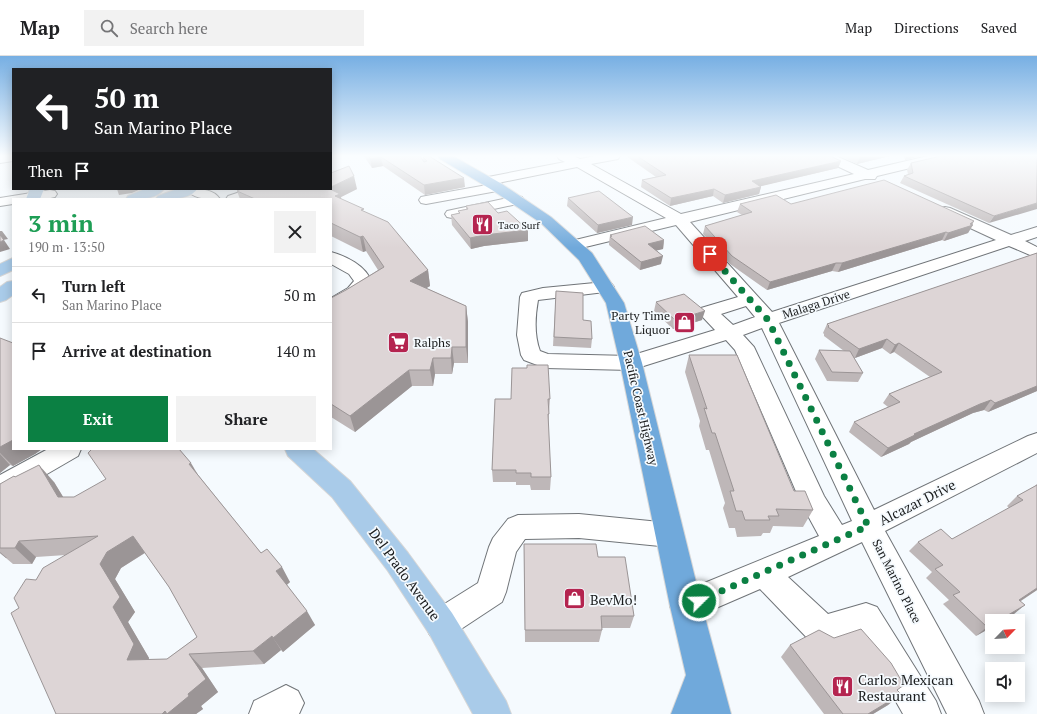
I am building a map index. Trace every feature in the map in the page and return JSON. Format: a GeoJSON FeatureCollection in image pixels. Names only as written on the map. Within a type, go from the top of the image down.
{"type":"FeatureCollection","features":[{"type":"Feature","properties":{"kind":"highway","name":"Pacific Coast Highway"},"geometry":{"type":"LineString","coordinates":[[496,187],[546,220],[573,244],[586,257],[615,303],[631,363],[686,606],[713,714]]}},
{"type":"Feature","properties":{"kind":"highway"},"geometry":{"type":"LineString","coordinates":[[689,714],[703,676]]}},
{"type":"Feature","properties":{"kind":"main road"},"geometry":{"type":"LineString","coordinates":[[135,198],[155,190]]}},
{"type":"Feature","properties":{"kind":"main road"},"geometry":{"type":"LineString","coordinates":[[166,198],[188,190]]}},
{"type":"Feature","properties":{"kind":"main road"},"geometry":{"type":"LineString","coordinates":[[0,271],[12,264]]}},
{"type":"Feature","properties":{"kind":"main road"},"geometry":{"type":"LineString","coordinates":[[0,296],[12,287]]}},
{"type":"Feature","properties":{"kind":"main road","name":"Del Prado Avenue"},"geometry":{"type":"LineString","coordinates":[[298,450],[341,489],[398,562],[441,624],[493,714]]}},
{"type":"Feature","properties":{"kind":"street"},"geometry":{"type":"LineString","coordinates":[[426,200],[481,187]]}},
{"type":"Feature","properties":{"kind":"street","name":"San Marino Place"},"geometry":{"type":"LineString","coordinates":[[607,187],[680,220],[768,320],[868,526],[966,714]]}},
{"type":"Feature","properties":{"kind":"street"},"geometry":{"type":"LineString","coordinates":[[573,244],[680,220],[815,187]]}},
{"type":"Feature","properties":{"kind":"street"},"geometry":{"type":"LineString","coordinates":[[193,190],[211,198]]}},
{"type":"Feature","properties":{"kind":"street"},"geometry":{"type":"LineString","coordinates":[[236,198],[260,190]]}},
{"type":"Feature","properties":{"kind":"street"},"geometry":{"type":"LineString","coordinates":[[24,198],[35,195],[50,194]]}},
{"type":"Feature","properties":{"kind":"street"},"geometry":{"type":"LineString","coordinates":[[0,202],[12,200]]}},
{"type":"Feature","properties":{"kind":"street"},"geometry":{"type":"LineString","coordinates":[[452,214],[517,200]]}},
{"type":"Feature","properties":{"kind":"street"},"geometry":{"type":"LineString","coordinates":[[931,204],[1037,253]]}},
{"type":"Feature","properties":{"kind":"street","name":"Malaga Drive"},"geometry":{"type":"LineString","coordinates":[[604,287],[543,293],[529,298],[526,313],[527,347],[531,355],[545,361],[631,363],[1037,232]]}},
{"type":"Feature","properties":{"kind":"street"},"geometry":{"type":"LineString","coordinates":[[332,258],[355,269],[363,280],[361,287],[334,301]]}},
{"type":"Feature","properties":{"kind":"street"},"geometry":{"type":"LineString","coordinates":[[749,299],[708,312],[744,347],[814,503],[837,541]]}},
{"type":"Feature","properties":{"kind":"street","name":"Alcazar Drive"},"geometry":{"type":"LineString","coordinates":[[686,606],[837,541],[1037,442]]}},
{"type":"Feature","properties":{"kind":"street"},"geometry":{"type":"LineString","coordinates":[[0,488],[67,450]]}},
{"type":"Feature","properties":{"kind":"street"},"geometry":{"type":"LineString","coordinates":[[441,624],[491,592],[503,547],[518,527],[579,526],[670,535]]}},
{"type":"Feature","properties":{"kind":"street"},"geometry":{"type":"LineString","coordinates":[[764,573],[823,632],[866,618],[924,714]]}},
{"type":"Feature","properties":{"kind":"building"},"geometry":{"type":"Polygon","coordinates":[[[653,187],[761,187],[725,195],[714,189],[671,198],[653,187]]]}},
{"type":"Feature","properties":{"kind":"building"},"geometry":{"type":"Polygon","coordinates":[[[858,187],[899,187],[974,221],[970,224],[973,225],[948,233],[946,232],[842,263],[836,263],[770,282],[732,256],[705,226],[752,212],[740,204],[776,195],[791,204],[858,187]]]}},
{"type":"Feature","properties":{"kind":"building"},"geometry":{"type":"Polygon","coordinates":[[[928,187],[1037,187],[1037,203],[994,216],[928,187]]]}},
{"type":"Feature","properties":{"kind":"building","name":"Ralphs"},"geometry":{"type":"Polygon","coordinates":[[[332,190],[340,194],[335,196],[388,222],[428,270],[410,281],[466,306],[466,347],[452,347],[451,358],[433,358],[430,370],[409,370],[350,416],[332,405],[332,297],[384,267],[363,236],[360,237],[332,223],[332,198],[253,198],[237,191],[332,190]]]}},
{"type":"Feature","properties":{"kind":"building"},"geometry":{"type":"Polygon","coordinates":[[[599,191],[633,217],[598,225],[568,198],[599,191]]]}},
{"type":"Feature","properties":{"kind":"building"},"geometry":{"type":"Polygon","coordinates":[[[488,202],[498,213],[507,211],[528,230],[470,238],[451,215],[460,213],[458,211],[468,209],[466,206],[488,202]]]}},
{"type":"Feature","properties":{"kind":"building"},"geometry":{"type":"Polygon","coordinates":[[[645,226],[664,240],[648,244],[663,256],[641,262],[610,237],[612,236],[610,235],[645,226]]]}},
{"type":"Feature","properties":{"kind":"building"},"geometry":{"type":"Polygon","coordinates":[[[0,235],[4,240],[0,242],[0,235]]]}},
{"type":"Feature","properties":{"kind":"building"},"geometry":{"type":"Polygon","coordinates":[[[1037,253],[1037,386],[995,403],[991,400],[980,404],[914,434],[915,435],[888,448],[854,422],[900,402],[889,394],[942,372],[899,343],[895,345],[887,339],[859,349],[828,327],[829,326],[827,324],[1037,253]]]}},
{"type":"Feature","properties":{"kind":"building"},"geometry":{"type":"Polygon","coordinates":[[[556,291],[583,293],[583,320],[591,321],[592,339],[554,337],[556,291]]]}},
{"type":"Feature","properties":{"kind":"building"},"geometry":{"type":"Polygon","coordinates":[[[684,294],[705,311],[675,320],[656,302],[684,294]]]}},
{"type":"Feature","properties":{"kind":"building"},"geometry":{"type":"Polygon","coordinates":[[[0,338],[12,343],[12,441],[0,447],[0,338]]]}},
{"type":"Feature","properties":{"kind":"building"},"geometry":{"type":"Polygon","coordinates":[[[819,350],[850,351],[863,373],[832,372],[819,350]]]}},
{"type":"Feature","properties":{"kind":"building"},"geometry":{"type":"Polygon","coordinates":[[[689,355],[737,355],[794,491],[805,491],[813,510],[776,509],[779,516],[768,516],[770,520],[745,520],[742,511],[736,511],[730,491],[734,491],[715,433],[712,433],[704,408],[707,409],[689,355]]]}},
{"type":"Feature","properties":{"kind":"building"},"geometry":{"type":"Polygon","coordinates":[[[527,365],[548,365],[550,399],[548,399],[548,414],[551,477],[531,477],[531,473],[516,473],[516,470],[492,470],[495,399],[511,399],[512,368],[527,368],[527,365]]]}},
{"type":"Feature","properties":{"kind":"building"},"geometry":{"type":"Polygon","coordinates":[[[91,450],[180,450],[191,463],[189,464],[261,553],[267,549],[282,567],[276,571],[307,611],[273,638],[272,636],[253,651],[189,654],[206,679],[188,694],[189,696],[167,714],[165,711],[162,714],[56,714],[11,613],[19,608],[14,598],[26,579],[36,580],[43,568],[98,536],[19,541],[15,548],[0,548],[0,484],[39,465],[58,497],[74,497],[106,479],[88,453],[91,450]],[[133,536],[107,552],[100,564],[120,597],[113,607],[134,644],[127,660],[167,659],[197,637],[169,587],[133,536]]]}},
{"type":"Feature","properties":{"kind":"building"},"geometry":{"type":"Polygon","coordinates":[[[1037,485],[1037,588],[1019,600],[1025,605],[1010,614],[985,614],[985,625],[953,595],[960,592],[935,569],[943,565],[918,542],[941,529],[952,539],[1023,500],[1017,496],[1037,485]]]}},
{"type":"Feature","properties":{"kind":"building","name":"BevMo!"},"geometry":{"type":"Polygon","coordinates":[[[524,544],[596,544],[598,557],[625,557],[634,616],[601,616],[602,630],[525,630],[524,544]]]}},
{"type":"Feature","properties":{"kind":"building"},"geometry":{"type":"Polygon","coordinates":[[[861,629],[891,663],[904,685],[897,690],[901,694],[868,714],[843,714],[790,645],[819,630],[834,638],[861,629]]]}},
{"type":"Feature","properties":{"kind":"place","name":"Taco Surf"},"geometry":{"type":"Point","coordinates":[482,225]}},
{"type":"Feature","properties":{"kind":"place","name":"Party Time Liquor"},"geometry":{"type":"Point","coordinates":[685,322]}},
{"type":"Feature","properties":{"kind":"place","name":"Ralphs"},"geometry":{"type":"Point","coordinates":[399,342]}},
{"type":"Feature","properties":{"kind":"place","name":"BevMo!"},"geometry":{"type":"Point","coordinates":[575,599]}},
{"type":"Feature","properties":{"kind":"place","name":"Carlos Mexican Restaurant"},"geometry":{"type":"Point","coordinates":[842,687]}},
{"type":"Feature","properties":{"kind":"route"},"geometry":{"type":"LineString","coordinates":[[699,601],[868,526],[768,320],[710,254]]}}]}
